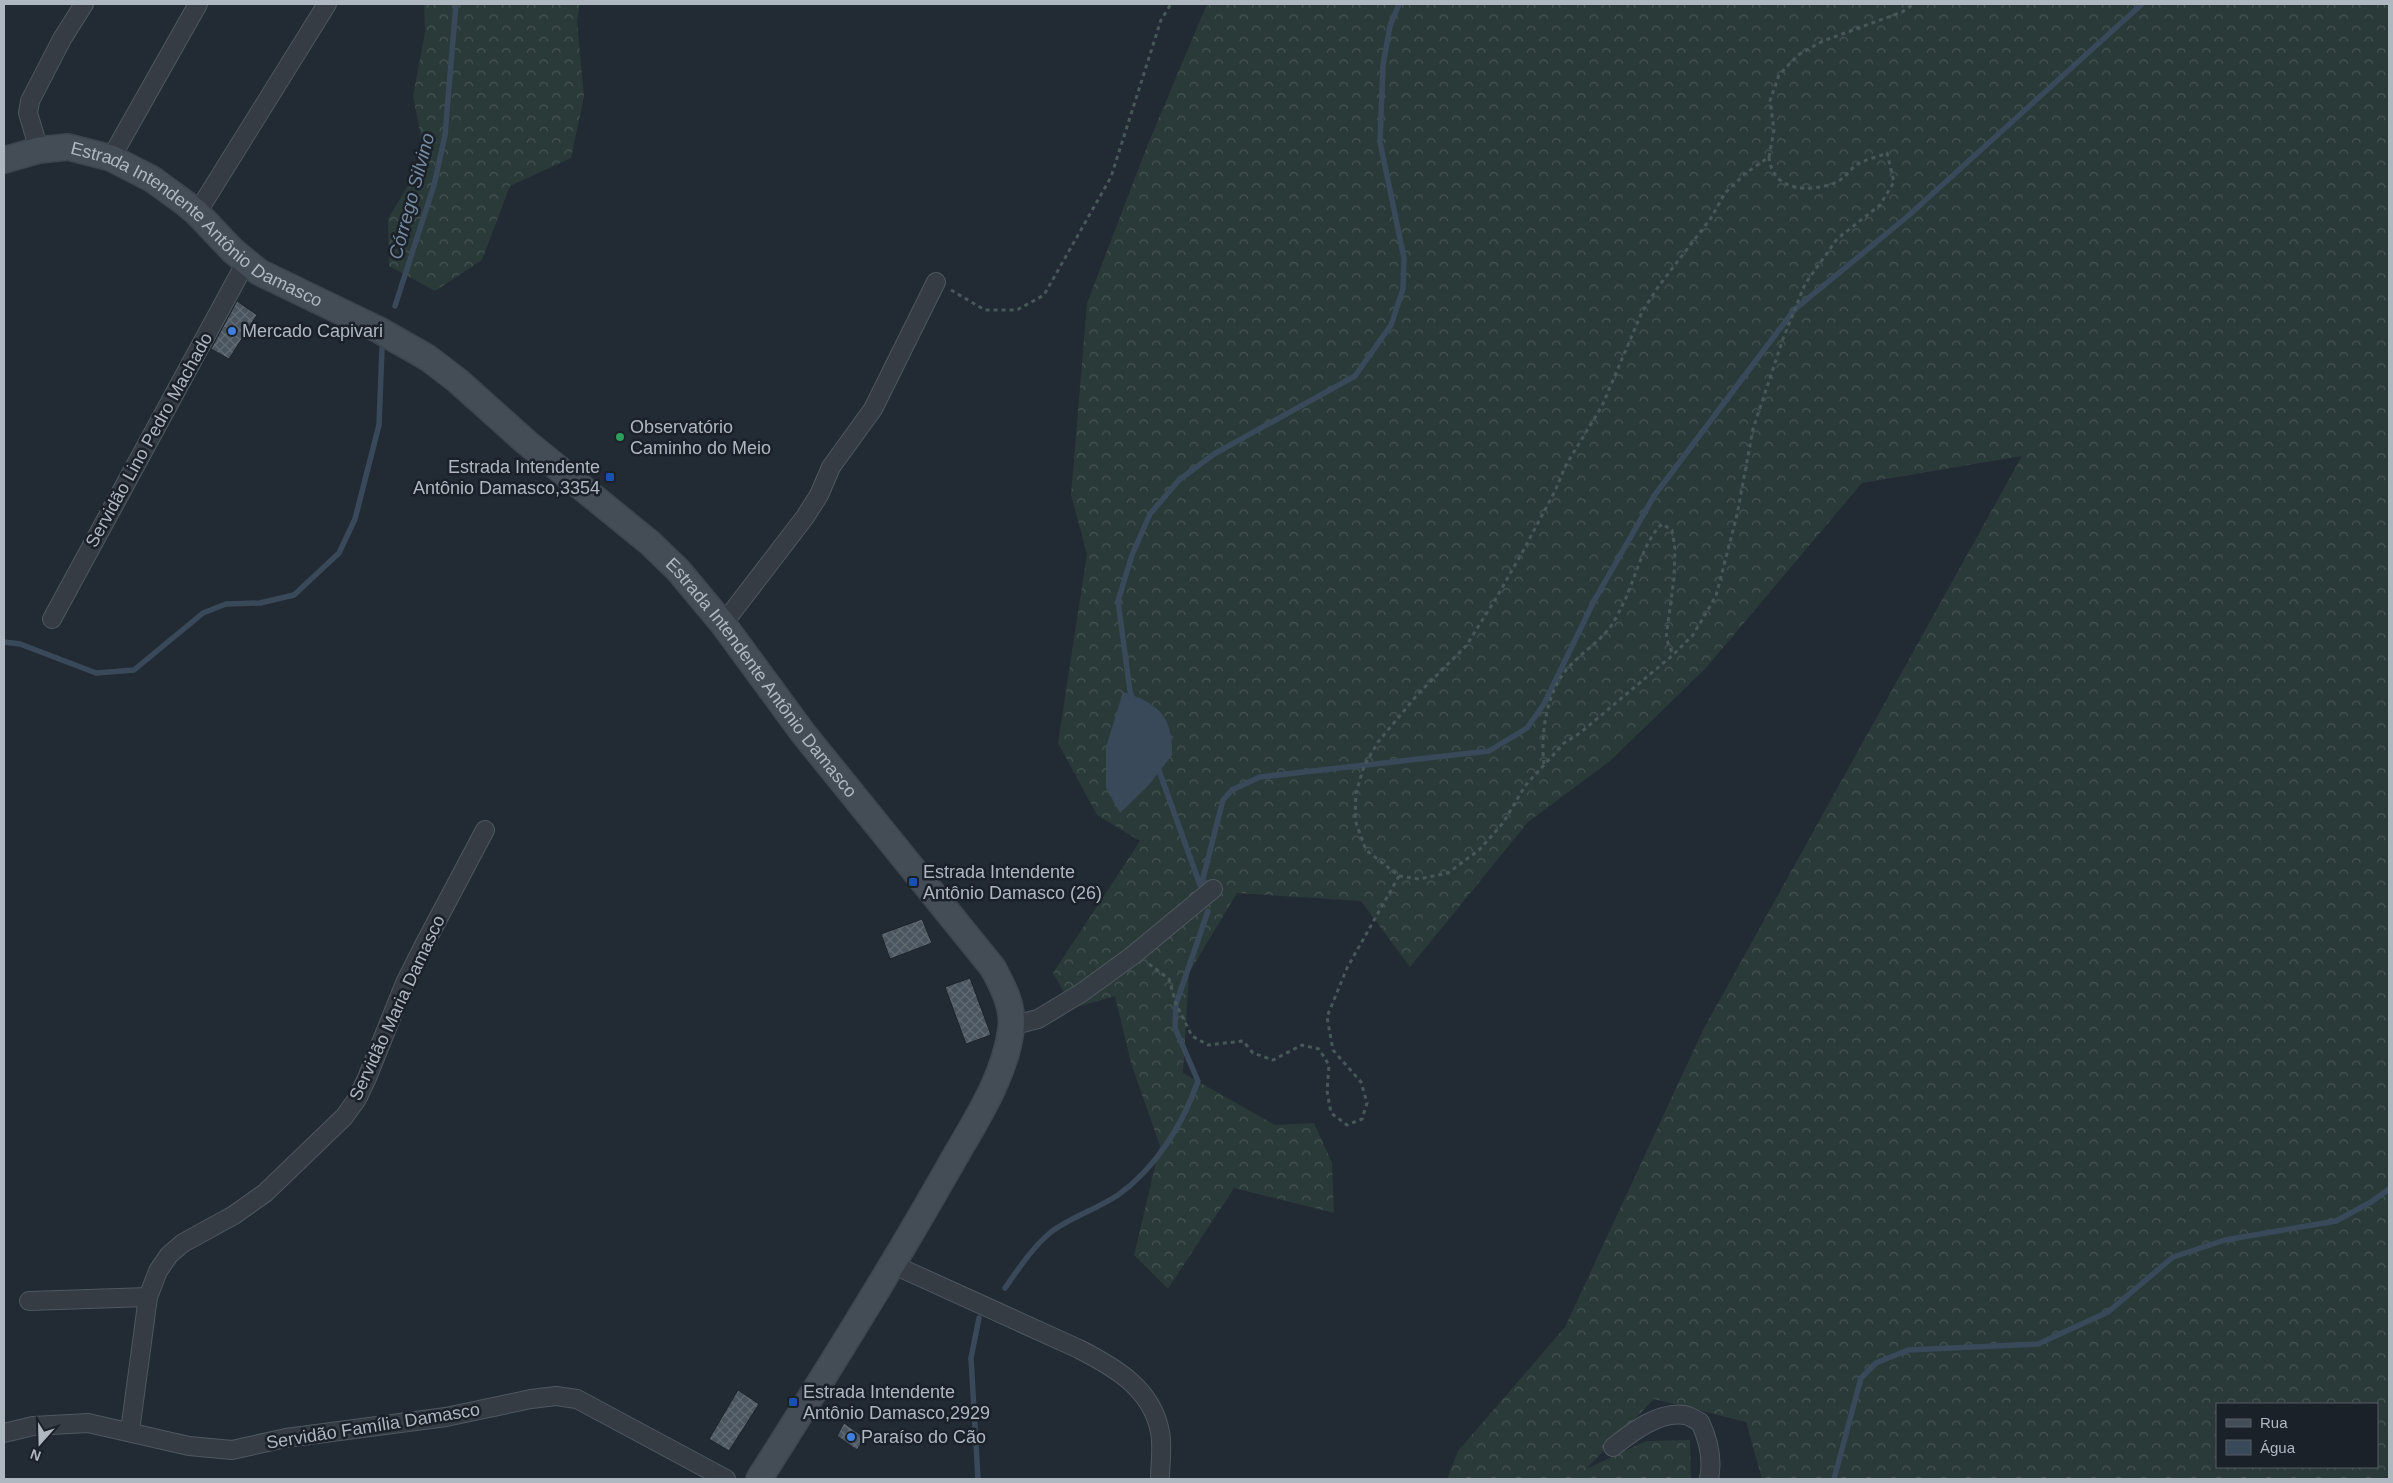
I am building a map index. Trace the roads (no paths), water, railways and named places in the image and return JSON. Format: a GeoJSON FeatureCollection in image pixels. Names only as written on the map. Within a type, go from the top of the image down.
{"type":"FeatureCollection","features":[{"type":"Feature","properties":{"kind":"main road","name":"Estrada Intendente Antônio Damasco"},"geometry":{"type":"LineString","coordinates":[[4,160],[39,150],[68,147],[111,158],[152,179],[198,213],[232,251],[246,262],[287,287],[380,330],[443,370],[526,442],[650,543],[678,570],[723,624],[803,733],[993,968],[1004,990],[1010,1009],[1011,1026],[1005,1056],[986,1100],[894,1265],[759,1479]]}},
{"type":"Feature","properties":{"kind":"street"},"geometry":{"type":"LineString","coordinates":[[39,150],[28,113],[30,101],[62,39],[84,4]]}},
{"type":"Feature","properties":{"kind":"street"},"geometry":{"type":"LineString","coordinates":[[111,158],[198,4]]}},
{"type":"Feature","properties":{"kind":"street"},"geometry":{"type":"LineString","coordinates":[[198,213],[327,4]]}},
{"type":"Feature","properties":{"kind":"street","name":"Servidão Lino Pedro Machado"},"geometry":{"type":"LineString","coordinates":[[52,618],[246,262]]}},
{"type":"Feature","properties":{"kind":"street"},"geometry":{"type":"LineString","coordinates":[[723,624],[805,517],[819,495],[831,467],[873,409],[936,282]]}},
{"type":"Feature","properties":{"kind":"street","name":"Servidão Maria Damasco"},"geometry":{"type":"LineString","coordinates":[[130,1431],[148,1297],[158,1271],[169,1255],[183,1244],[234,1215],[265,1193],[344,1117],[357,1100],[405,983],[485,830]]}},
{"type":"Feature","properties":{"kind":"street"},"geometry":{"type":"LineString","coordinates":[[1011,1026],[1038,1019],[1056,1010],[1132,956],[1213,888]]}},
{"type":"Feature","properties":{"kind":"street"},"geometry":{"type":"LineString","coordinates":[[894,1265],[1107,1363],[1128,1378],[1142,1393],[1155,1412],[1161,1434],[1160,1479]]}},
{"type":"Feature","properties":{"kind":"street"},"geometry":{"type":"LineString","coordinates":[[29,1302],[148,1297]]}},
{"type":"Feature","properties":{"kind":"street","name":"Servidão Família Damasco"},"geometry":{"type":"LineString","coordinates":[[4,1433],[34,1426],[88,1423],[130,1431],[189,1446],[232,1450],[286,1438],[446,1417],[556,1396],[577,1399],[726,1479]]}},
{"type":"Feature","properties":{"kind":"street"},"geometry":{"type":"LineString","coordinates":[[1613,1447],[1638,1427],[1660,1418],[1685,1415],[1700,1422],[1708,1438],[1709,1479]]}},
{"type":"Feature","properties":{"kind":"water"},"geometry":{"type":"Polygon","coordinates":[[[1123,692],[1146,701],[1161,713],[1170,730],[1172,755],[1149,785],[1120,813],[1106,788],[1106,747],[1123,692]]]}},
{"type":"Feature","properties":{"kind":"waterway","name":"Córrego Silvino"},"geometry":{"type":"LineString","coordinates":[[395,306],[434,185],[445,135],[456,4]]}},
{"type":"Feature","properties":{"kind":"waterway"},"geometry":{"type":"LineString","coordinates":[[1133,700],[1130,691],[1118,601],[1132,555],[1150,514],[1179,480],[1214,454],[1355,376],[1391,325],[1403,289],[1404,258],[1380,142],[1383,65],[1390,26],[1399,4]]}},
{"type":"Feature","properties":{"kind":"waterway"},"geometry":{"type":"LineString","coordinates":[[1201,886],[1223,800],[1232,790],[1260,777],[1489,751],[1527,728],[1544,704],[1594,601],[1654,496],[1794,310],[1908,216],[2142,4]]}},
{"type":"Feature","properties":{"kind":"waterway","name":"Córrego Silvino"},"geometry":{"type":"LineString","coordinates":[[4,642],[20,644],[96,673],[134,670],[203,613],[226,604],[260,603],[294,595],[339,553],[355,519],[379,425],[382,349]]}},
{"type":"Feature","properties":{"kind":"waterway"},"geometry":{"type":"LineString","coordinates":[[1157,765],[1200,885]]}},
{"type":"Feature","properties":{"kind":"waterway"},"geometry":{"type":"LineString","coordinates":[[1005,1288],[1032,1251],[1051,1232],[1110,1200],[1132,1184],[1167,1144],[1185,1113],[1198,1081],[1175,1028],[1176,1004],[1208,911]]}},
{"type":"Feature","properties":{"kind":"waterway"},"geometry":{"type":"LineString","coordinates":[[1834,1479],[1861,1378],[1876,1363],[1908,1350],[2038,1344],[2108,1312],[2173,1257],[2225,1240],[2336,1221],[2371,1202],[2389,1189]]}},
{"type":"Feature","properties":{"kind":"waterway"},"geometry":{"type":"LineString","coordinates":[[978,1479],[971,1358],[979,1318]]}},
{"type":"Feature","properties":{"kind":"place","name":"Mercado Capivari"},"geometry":{"type":"Point","coordinates":[232,331]}},
{"type":"Feature","properties":{"kind":"place","name":"Observatório Caminho do Meio"},"geometry":{"type":"Point","coordinates":[620,437]}},
{"type":"Feature","properties":{"kind":"place","name":"Estrada Intendente Antônio Damasco,3354"},"geometry":{"type":"Point","coordinates":[610,477]}},
{"type":"Feature","properties":{"kind":"place","name":"Estrada Intendente Antônio Damasco (26)"},"geometry":{"type":"Point","coordinates":[913,882]}},
{"type":"Feature","properties":{"kind":"place","name":"Estrada Intendente Antônio Damasco,2929"},"geometry":{"type":"Point","coordinates":[793,1402]}},
{"type":"Feature","properties":{"kind":"place","name":"Paraíso do Cão"},"geometry":{"type":"Point","coordinates":[851,1437]}}]}
